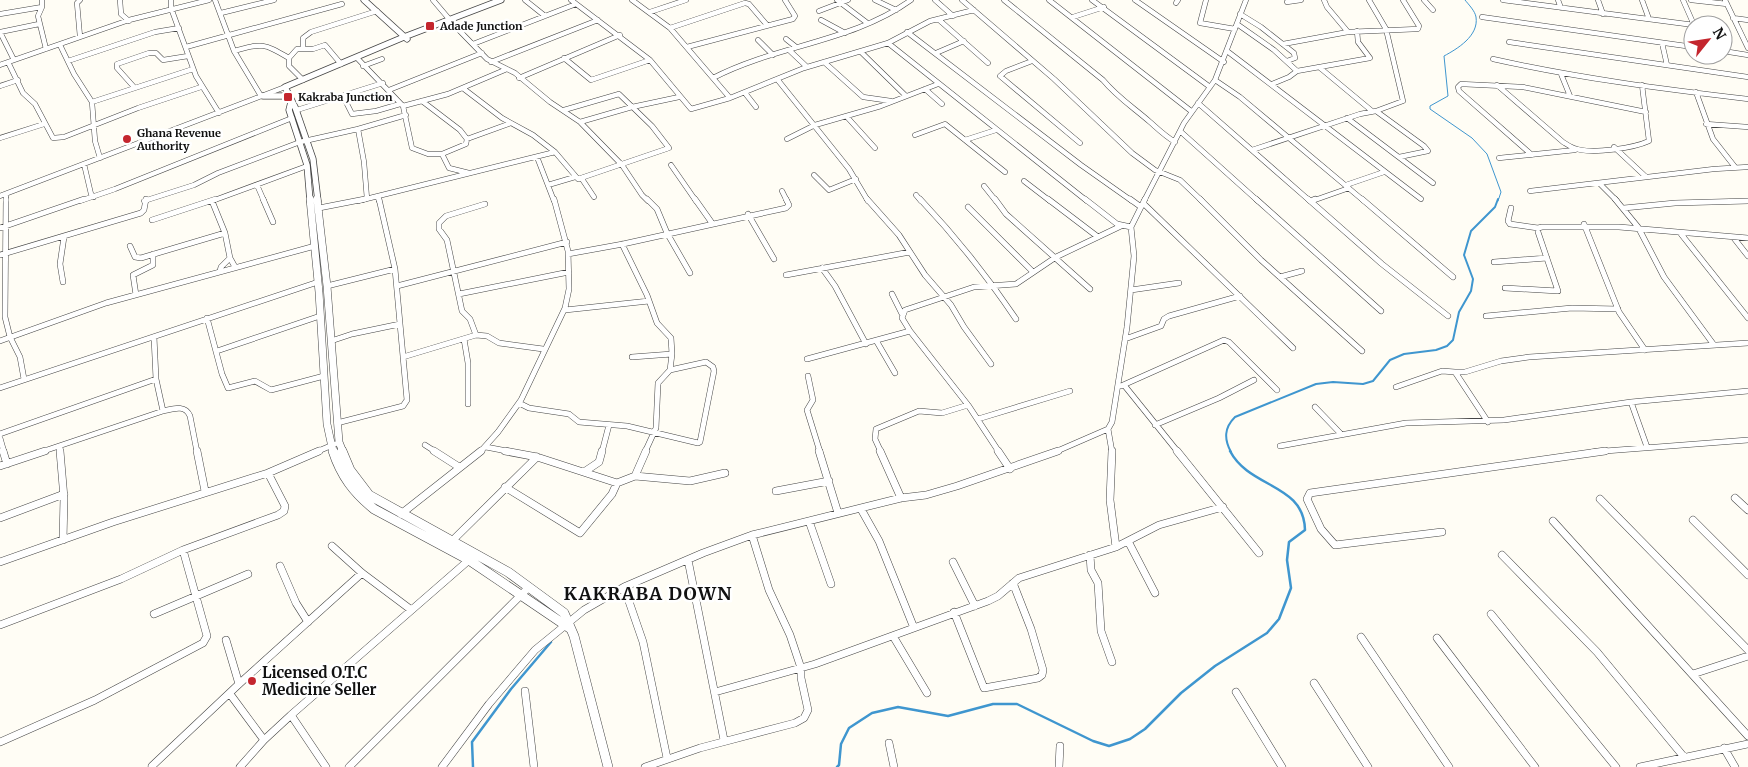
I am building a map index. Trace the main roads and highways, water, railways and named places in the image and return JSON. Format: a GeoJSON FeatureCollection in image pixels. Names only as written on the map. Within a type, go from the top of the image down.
{"type":"FeatureCollection","features":[{"type":"Feature","properties":{"kind":"waterway"},"geometry":{"type":"LineString","coordinates":[[1465,0],[1472,8],[1476,17],[1476,24],[1471,36],[1455,50],[1444,56],[1448,96],[1430,106],[1430,109],[1472,138],[1487,154],[1501,192],[1498,201]]}},
{"type":"Feature","properties":{"kind":"waterway"},"geometry":{"type":"LineString","coordinates":[[1231,452],[1226,434],[1231,421],[1235,417],[1316,384],[1333,382],[1363,384],[1373,381],[1390,360],[1404,354],[1436,350],[1447,346],[1453,340],[1459,312],[1471,291],[1473,279],[1464,255],[1471,231],[1495,207],[1498,199]]}},
{"type":"Feature","properties":{"kind":"waterway"},"geometry":{"type":"LineString","coordinates":[[837,767],[839,765],[841,744],[849,728],[872,713],[898,707],[948,716],[993,704],[1017,704],[1093,741],[1109,746],[1130,739],[1145,729],[1181,693],[1215,666],[1267,633],[1279,619],[1291,588],[1287,560],[1289,542],[1305,530],[1302,515],[1296,503],[1286,494],[1250,473],[1230,451]]}},
{"type":"Feature","properties":{"kind":"waterway"},"geometry":{"type":"LineString","coordinates":[[473,767],[472,742],[511,689],[551,642]]}},
{"type":"Feature","properties":{"kind":"place","name":"Adade Junction"},"geometry":{"type":"Point","coordinates":[430,26]}},
{"type":"Feature","properties":{"kind":"place","name":"Kakraba Junction"},"geometry":{"type":"Point","coordinates":[288,97]}},
{"type":"Feature","properties":{"kind":"place","name":"Ghana Revenue Authority"},"geometry":{"type":"Point","coordinates":[127,139]}},
{"type":"Feature","properties":{"kind":"place","name":"Licensed O.T.C Medicine Seller"},"geometry":{"type":"Point","coordinates":[252,681]}},
{"type":"Feature","properties":{"kind":"district","name":"KAKRABA DOWN"},"geometry":{"type":"Point","coordinates":[648,593]}}]}
